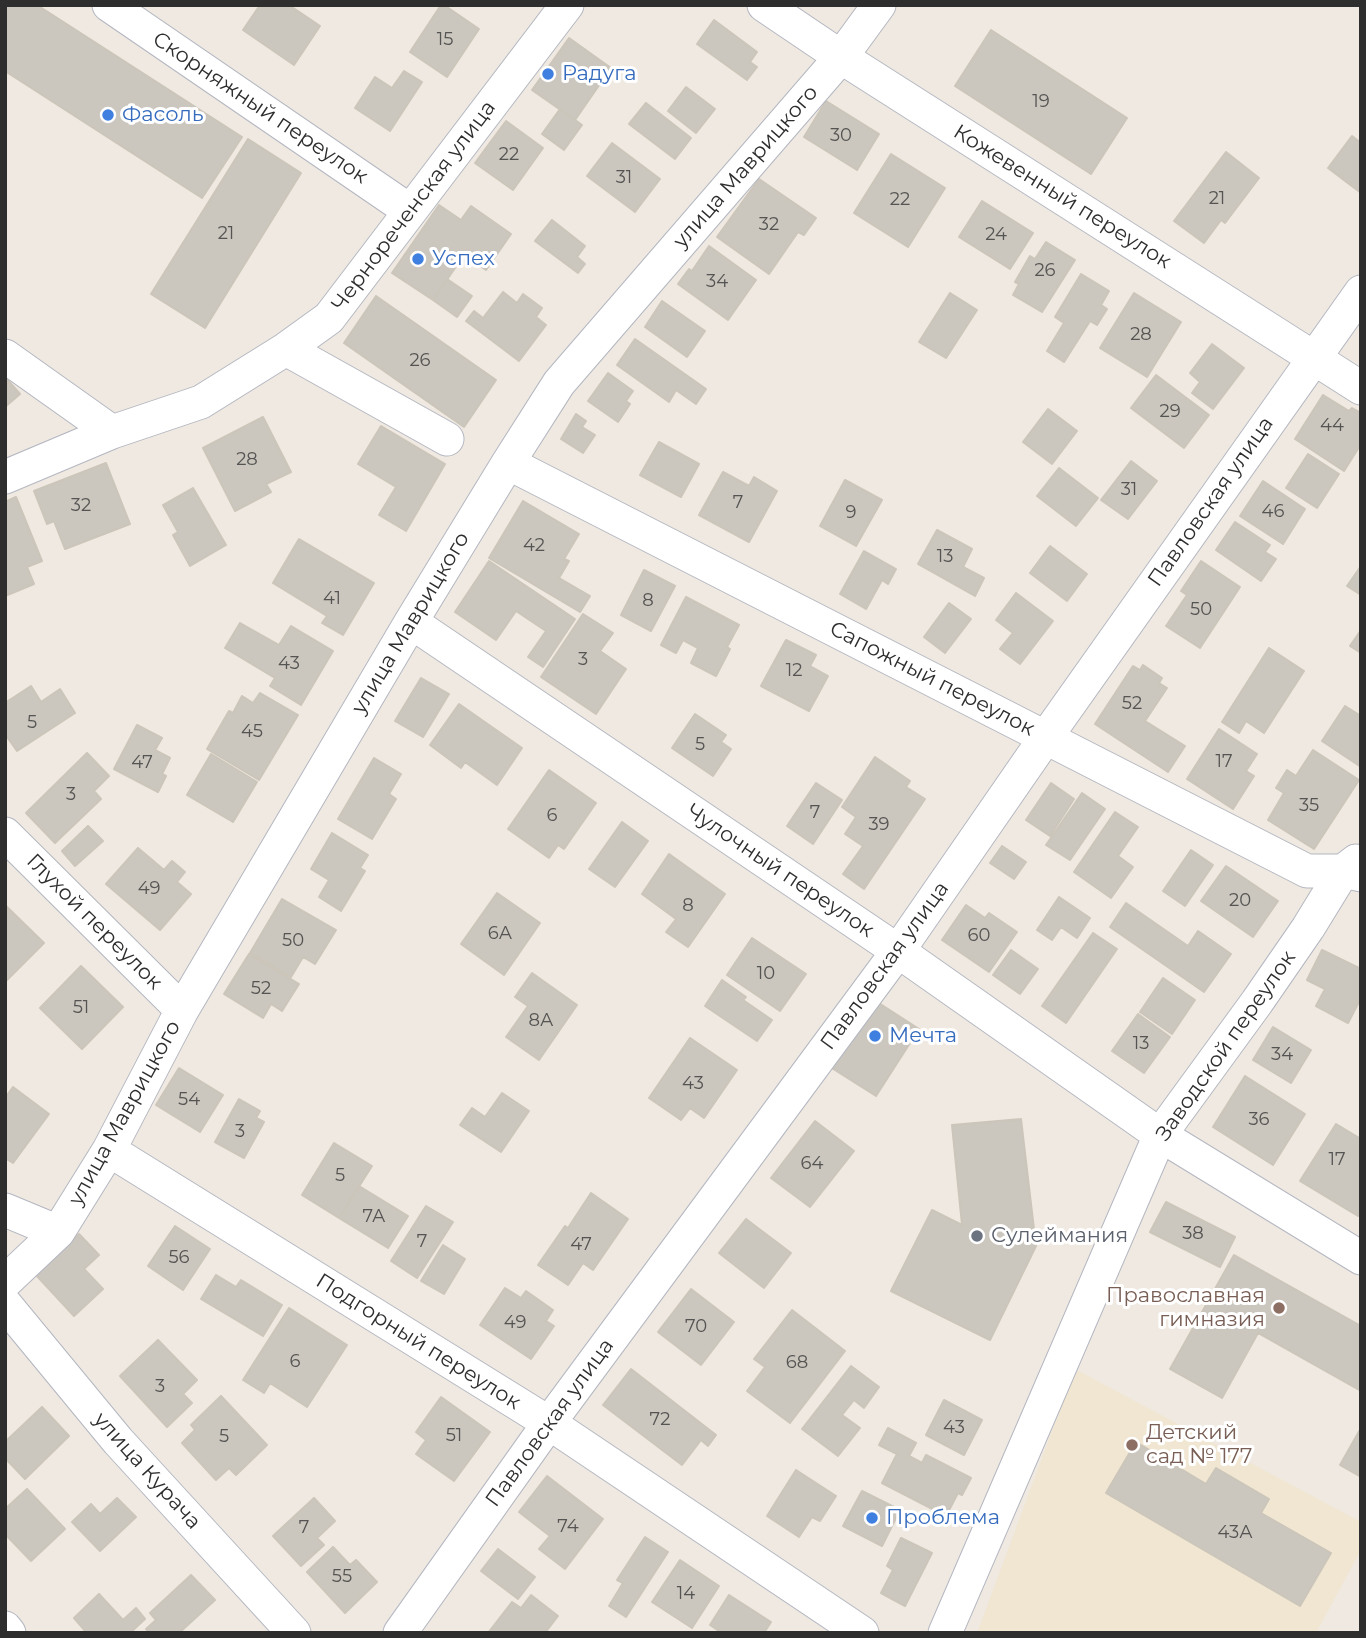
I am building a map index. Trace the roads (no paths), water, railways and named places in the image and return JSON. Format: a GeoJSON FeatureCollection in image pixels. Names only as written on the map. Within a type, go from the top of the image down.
{"type":"FeatureCollection","features":[{"type":"Feature","properties":{"kind":"street","name":"Скорняжный переулок"},"geometry":{"type":"LineString","coordinates":[[109,5],[410,211]]}},
{"type":"Feature","properties":{"kind":"street","name":"Чернореченская улица"},"geometry":{"type":"LineString","coordinates":[[5,477],[112,432],[201,402],[286,349],[329,318],[567,5]]}},
{"type":"Feature","properties":{"kind":"street","name":"Кожевенный переулок"},"geometry":{"type":"LineString","coordinates":[[764,5],[841,57],[1361,388]]}},
{"type":"Feature","properties":{"kind":"street","name":"улица Маврицкого"},"geometry":{"type":"LineString","coordinates":[[5,1282],[58,1232],[109,1150],[182,1010],[411,622],[559,383],[841,57],[879,5]]}},
{"type":"Feature","properties":{"kind":"street","name":"Павловская улица"},"geometry":{"type":"LineString","coordinates":[[400,1633],[549,1423],[898,951],[1361,292]]}},
{"type":"Feature","properties":{"kind":"street"},"geometry":{"type":"LineString","coordinates":[[286,349],[447,439]]}},
{"type":"Feature","properties":{"kind":"street"},"geometry":{"type":"LineString","coordinates":[[5,356],[112,432]]}},
{"type":"Feature","properties":{"kind":"street","name":"Сапожный переулок"},"geometry":{"type":"LineString","coordinates":[[508,463],[1307,872],[1355,868]]}},
{"type":"Feature","properties":{"kind":"street","name":"Чулочный переулок"},"geometry":{"type":"LineString","coordinates":[[411,622],[898,951],[1160,1135],[1361,1258]]}},
{"type":"Feature","properties":{"kind":"street","name":"Глухой переулок"},"geometry":{"type":"LineString","coordinates":[[5,834],[182,1010]]}},
{"type":"Feature","properties":{"kind":"street","name":"Заводской переулок"},"geometry":{"type":"LineString","coordinates":[[945,1633],[1160,1135],[1308,928],[1355,868]]}},
{"type":"Feature","properties":{"kind":"street","name":"Подгорный переулок"},"geometry":{"type":"LineString","coordinates":[[109,1150],[549,1423],[862,1633]]}},
{"type":"Feature","properties":{"kind":"street"},"geometry":{"type":"LineString","coordinates":[[5,1210],[58,1232]]}},
{"type":"Feature","properties":{"kind":"street","name":"улица Курача"},"geometry":{"type":"LineString","coordinates":[[5,1304],[118,1441],[294,1633]]}},
{"type":"Feature","properties":{"kind":"street"},"geometry":{"type":"LineString","coordinates":[[5,1628],[9,1633]]}},
{"type":"Feature","properties":{"kind":"place","name":"Радуга"},"geometry":{"type":"Point","coordinates":[548,74]}},
{"type":"Feature","properties":{"kind":"place","name":"Фасоль"},"geometry":{"type":"Point","coordinates":[108,115]}},
{"type":"Feature","properties":{"kind":"place","name":"Успех"},"geometry":{"type":"Point","coordinates":[418,259]}},
{"type":"Feature","properties":{"kind":"place","name":"Мечта"},"geometry":{"type":"Point","coordinates":[875,1036]}},
{"type":"Feature","properties":{"kind":"place","name":"Сулеймания"},"geometry":{"type":"Point","coordinates":[977,1236]}},
{"type":"Feature","properties":{"kind":"place","name":"Православная гимназия"},"geometry":{"type":"Point","coordinates":[1279,1308]}},
{"type":"Feature","properties":{"kind":"place","name":"Детский сад № 177"},"geometry":{"type":"Point","coordinates":[1132,1445]}},
{"type":"Feature","properties":{"kind":"place","name":"Проблема"},"geometry":{"type":"Point","coordinates":[872,1518]}}]}
